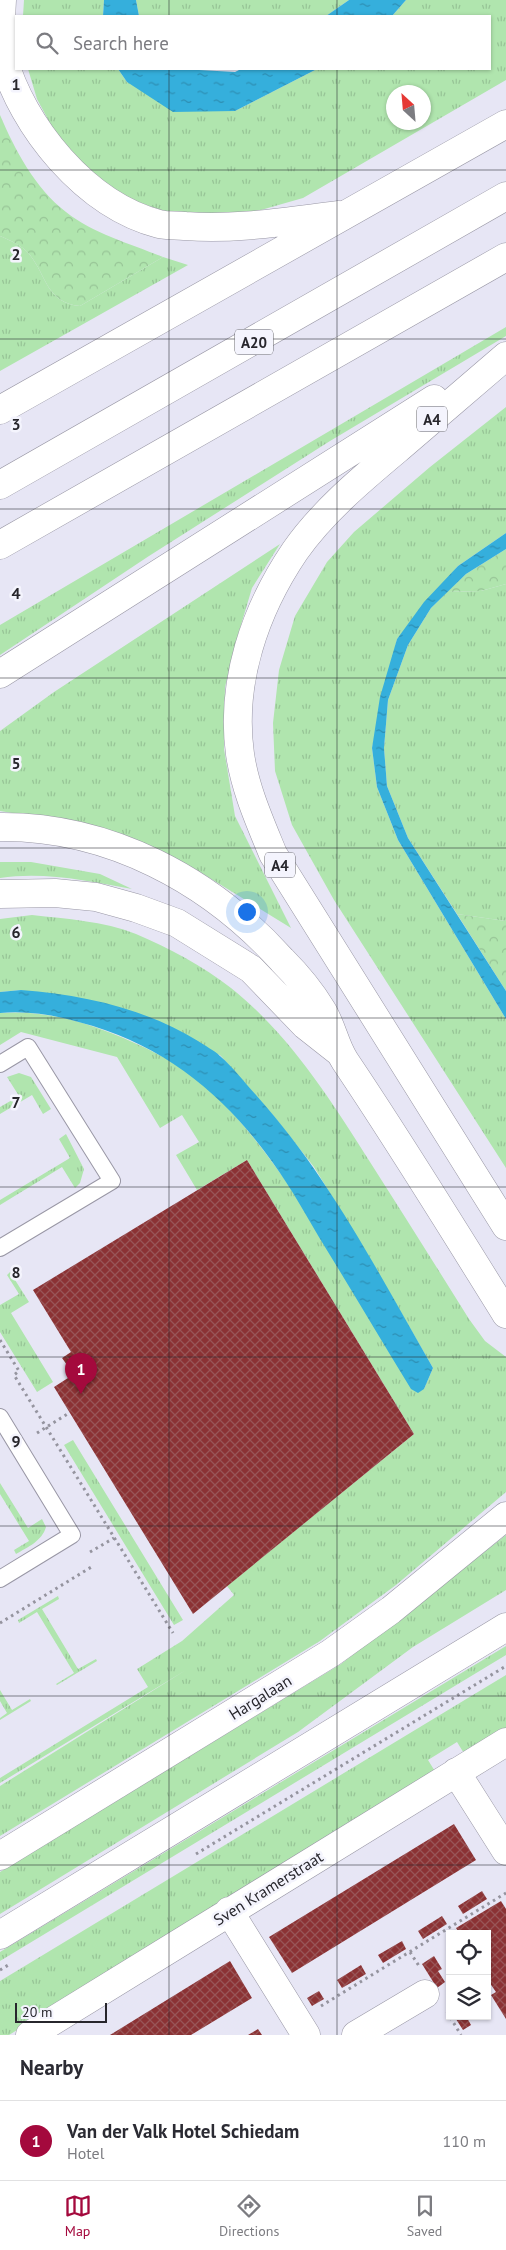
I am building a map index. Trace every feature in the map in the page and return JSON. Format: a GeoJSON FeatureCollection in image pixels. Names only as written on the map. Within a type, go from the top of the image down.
{"type":"FeatureCollection","features":[{"type":"Feature","properties":{"kind":"main road"},"geometry":{"type":"LineString","coordinates":[[2,0],[2,55],[16,94],[37,130],[62,160],[90,188],[110,204],[159,224],[218,229],[351,213]]}},
{"type":"Feature","properties":{"kind":"main road"},"geometry":{"type":"LineString","coordinates":[[0,410],[506,124]]}},
{"type":"Feature","properties":{"kind":"main road","name":"A20"},"geometry":{"type":"LineString","coordinates":[[0,485],[506,196]]}},
{"type":"Feature","properties":{"kind":"main road"},"geometry":{"type":"LineString","coordinates":[[0,545],[506,258]]}},
{"type":"Feature","properties":{"kind":"main road","name":"A4"},"geometry":{"type":"LineString","coordinates":[[0,674],[506,355]]}},
{"type":"Feature","properties":{"kind":"main road","name":"A4"},"geometry":{"type":"LineString","coordinates":[[506,355],[358,482],[331,508],[296,550],[268,596],[251,639],[238,700],[240,754],[252,803],[273,854],[506,1226]]}},
{"type":"Feature","properties":{"kind":"main road"},"geometry":{"type":"LineString","coordinates":[[0,827],[25,827],[67,832],[108,843],[146,858],[199,887],[241,918],[300,979],[324,1011],[338,1052],[397,1138],[506,1314]]}},
{"type":"Feature","properties":{"kind":"main road"},"geometry":{"type":"LineString","coordinates":[[0,894],[55,893],[96,897],[136,908],[176,923],[251,969],[305,1025],[338,1052]]}},
{"type":"Feature","properties":{"kind":"main road","name":"Hargalaan"},"geometry":{"type":"LineString","coordinates":[[0,1856],[331,1653],[391,1610],[506,1516]]}},
{"type":"Feature","properties":{"kind":"main road"},"geometry":{"type":"LineString","coordinates":[[0,1934],[506,1627]]}},
{"type":"Feature","properties":{"kind":"main road","name":"Sven Kramerstraat"},"geometry":{"type":"LineString","coordinates":[[30,2035],[506,1742]]}},
{"type":"Feature","properties":{"kind":"main road"},"geometry":{"type":"LineString","coordinates":[[456,1772],[506,1852]]}},
{"type":"Feature","properties":{"kind":"main road"},"geometry":{"type":"LineString","coordinates":[[229,1912],[301,2028]]}},
{"type":"Feature","properties":{"kind":"main road"},"geometry":{"type":"LineString","coordinates":[[356,2035],[425,1994]]}},
{"type":"Feature","properties":{"kind":"lane"},"geometry":{"type":"LineString","coordinates":[[0,1064],[28,1047],[112,1181],[0,1248]]}},
{"type":"Feature","properties":{"kind":"lane"},"geometry":{"type":"LineString","coordinates":[[0,1417],[72,1535],[0,1579]]}},
{"type":"Feature","properties":{"kind":"path"},"geometry":{"type":"LineString","coordinates":[[0,1340],[19,1371],[14,1374],[173,1633]]}},
{"type":"Feature","properties":{"kind":"path"},"geometry":{"type":"LineString","coordinates":[[0,1623],[93,1566]]}},
{"type":"Feature","properties":{"kind":"path"},"geometry":{"type":"LineString","coordinates":[[193,1855],[506,1666]]}},
{"type":"Feature","properties":{"kind":"path"},"geometry":{"type":"LineString","coordinates":[[301,2028],[506,1893]]}},
{"type":"Feature","properties":{"kind":"path"},"geometry":{"type":"LineString","coordinates":[[0,1970],[15,1962]]}},
{"type":"Feature","properties":{"kind":"green space"},"geometry":{"type":"Polygon","coordinates":[[[24,0],[104,0],[103,15],[23,15],[24,0]]]}},
{"type":"Feature","properties":{"kind":"green space"},"geometry":{"type":"Polygon","coordinates":[[[136,0],[349,0],[327,15],[139,15],[136,0]]]}},
{"type":"Feature","properties":{"kind":"green space"},"geometry":{"type":"Polygon","coordinates":[[[406,0],[506,0],[506,80],[431,124],[431,85],[386,85],[386,130],[420,130],[303,198],[247,214],[174,215],[130,199],[98,181],[59,140],[37,99],[28,70],[119,70],[127,82],[235,111],[315,70],[491,70],[491,15],[393,15],[406,0]]]}},
{"type":"Feature","properties":{"kind":"green space"},"geometry":{"type":"Polygon","coordinates":[[[0,115],[12,142],[35,180],[66,212],[77,220],[113,238],[163,257],[80,306],[69,304],[54,294],[30,255],[16,244],[0,236],[0,115]]]}},
{"type":"Feature","properties":{"kind":"green space"},"geometry":{"type":"Polygon","coordinates":[[[0,236],[16,244],[30,255],[54,294],[69,304],[80,306],[163,257],[188,265],[0,371],[0,236]]]}},
{"type":"Feature","properties":{"kind":"green space"},"geometry":{"type":"Polygon","coordinates":[[[506,327],[506,336],[330,441],[149,556],[0,655],[0,625],[506,327]]]}},
{"type":"Feature","properties":{"kind":"green space"},"geometry":{"type":"Polygon","coordinates":[[[506,407],[506,533],[458,566],[397,639],[372,748],[377,787],[398,840],[506,1019],[506,1168],[334,900],[292,825],[275,771],[273,723],[279,670],[295,616],[327,562],[354,532],[430,467],[506,407]]]}},
{"type":"Feature","properties":{"kind":"green space"},"geometry":{"type":"Polygon","coordinates":[[[280,544],[252,588],[238,635],[225,687],[224,749],[235,816],[291,928],[195,869],[148,845],[103,828],[0,811],[0,731],[54,692],[280,544]]]}},
{"type":"Feature","properties":{"kind":"green space"},"geometry":{"type":"Polygon","coordinates":[[[506,549],[506,584],[481,591],[447,592],[466,574],[506,549]]]}},
{"type":"Feature","properties":{"kind":"green space"},"geometry":{"type":"Polygon","coordinates":[[[506,584],[506,921],[457,914],[408,838],[387,786],[384,748],[388,700],[408,645],[431,608],[447,592],[481,591],[506,584]]]}},
{"type":"Feature","properties":{"kind":"green space"},"geometry":{"type":"Polygon","coordinates":[[[0,862],[31,862],[100,874],[132,889],[50,876],[0,878],[0,862]]]}},
{"type":"Feature","properties":{"kind":"green space"},"geometry":{"type":"Polygon","coordinates":[[[457,914],[506,921],[506,991],[457,914]]]}},
{"type":"Feature","properties":{"kind":"green space"},"geometry":{"type":"Polygon","coordinates":[[[32,915],[111,926],[136,934],[173,951],[209,972],[231,988],[272,1026],[290,1047],[340,1115],[469,1319],[485,1341],[506,1357],[506,1492],[396,1585],[320,1641],[0,1836],[0,1786],[186,1670],[0,1783],[0,1778],[148,1687],[137,1669],[182,1641],[234,1595],[227,1586],[414,1434],[247,1160],[197,1190],[176,1155],[199,1142],[182,1115],[160,1128],[117,1057],[21,1032],[0,1045],[0,1013],[43,1014],[98,1028],[156,1053],[197,1079],[235,1116],[268,1157],[299,1200],[424,1389],[433,1368],[368,1255],[314,1167],[273,1115],[220,1055],[21,990],[0,992],[0,919],[32,915]]]}},
{"type":"Feature","properties":{"kind":"green space"},"geometry":{"type":"Polygon","coordinates":[[[19,1073],[31,1077],[51,1109],[43,1114],[32,1095],[0,1114],[0,1107],[19,1096],[7,1077],[19,1073]]]}},
{"type":"Feature","properties":{"kind":"green space"},"geometry":{"type":"Polygon","coordinates":[[[66,1134],[84,1169],[80,1183],[75,1188],[62,1167],[0,1205],[0,1200],[70,1158],[59,1139],[66,1134]]]}},
{"type":"Feature","properties":{"kind":"green space"},"geometry":{"type":"Polygon","coordinates":[[[10,1272],[29,1302],[11,1313],[53,1382],[37,1392],[0,1332],[0,1305],[19,1294],[7,1275],[10,1272]]]}},
{"type":"Feature","properties":{"kind":"green space"},"geometry":{"type":"Polygon","coordinates":[[[73,1440],[183,1620],[174,1625],[64,1445],[73,1440]]]}},
{"type":"Feature","properties":{"kind":"green space"},"geometry":{"type":"Polygon","coordinates":[[[0,1483],[28,1528],[42,1519],[46,1527],[38,1540],[16,1554],[14,1550],[29,1541],[0,1494],[0,1483]]]}},
{"type":"Feature","properties":{"kind":"green space"},"geometry":{"type":"Polygon","coordinates":[[[506,1535],[506,1590],[413,1647],[298,1732],[0,1914],[0,1872],[341,1664],[506,1535]]]}},
{"type":"Feature","properties":{"kind":"green space"},"geometry":{"type":"Polygon","coordinates":[[[58,1596],[59,1599],[42,1609],[78,1669],[96,1659],[97,1661],[57,1685],[74,1673],[37,1612],[19,1623],[18,1620],[58,1596]]]}},
{"type":"Feature","properties":{"kind":"green space"},"geometry":{"type":"Polygon","coordinates":[[[506,1646],[506,1655],[0,1961],[0,1952],[506,1646]]]}},
{"type":"Feature","properties":{"kind":"green space"},"geometry":{"type":"Polygon","coordinates":[[[506,1675],[506,1729],[465,1755],[457,1742],[428,1760],[436,1773],[9,2035],[0,2035],[0,1981],[506,1675]]]}},
{"type":"Feature","properties":{"kind":"green space"},"geometry":{"type":"Polygon","coordinates":[[[0,1690],[12,1710],[30,1699],[31,1701],[0,1720],[7,1713],[0,1701],[0,1690]]]}},
{"type":"Feature","properties":{"kind":"water"},"geometry":{"type":"Polygon","coordinates":[[[104,0],[136,0],[139,15],[103,15],[104,0]]]}},
{"type":"Feature","properties":{"kind":"water"},"geometry":{"type":"Polygon","coordinates":[[[349,0],[406,0],[393,15],[327,15],[349,0]]]}},
{"type":"Feature","properties":{"kind":"water"},"geometry":{"type":"Polygon","coordinates":[[[119,70],[235,72],[239,70],[315,70],[235,111],[173,112],[127,82],[119,70]]]}},
{"type":"Feature","properties":{"kind":"water"},"geometry":{"type":"Polygon","coordinates":[[[506,533],[506,549],[466,574],[431,608],[408,645],[388,700],[384,748],[387,786],[408,838],[506,991],[506,1019],[398,840],[377,787],[372,748],[380,697],[397,639],[424,602],[458,566],[506,533]]]}},
{"type":"Feature","properties":{"kind":"water"},"geometry":{"type":"Polygon","coordinates":[[[21,990],[68,995],[135,1012],[156,1020],[198,1041],[225,1060],[282,1126],[330,1192],[352,1227],[433,1368],[424,1389],[418,1393],[411,1389],[280,1173],[255,1139],[216,1097],[172,1063],[147,1048],[121,1036],[59,1017],[24,1012],[0,1013],[0,992],[21,990]]]}},
{"type":"Feature","properties":{"kind":"building"},"geometry":{"type":"Polygon","coordinates":[[[247,1160],[414,1434],[193,1614],[54,1387],[82,1369],[76,1360],[67,1365],[62,1358],[71,1352],[33,1290],[247,1160]]]}},
{"type":"Feature","properties":{"kind":"building"},"geometry":{"type":"Polygon","coordinates":[[[454,1824],[476,1860],[292,1973],[269,1937],[454,1824]]]}},
{"type":"Feature","properties":{"kind":"building"},"geometry":{"type":"Polygon","coordinates":[[[482,1891],[487,1899],[463,1914],[458,1906],[482,1891]]]}},
{"type":"Feature","properties":{"kind":"building"},"geometry":{"type":"Polygon","coordinates":[[[501,1901],[506,1909],[506,2019],[491,1995],[496,1992],[491,1985],[491,1930],[457,1930],[456,1928],[501,1901]]]}},
{"type":"Feature","properties":{"kind":"building"},"geometry":{"type":"Polygon","coordinates":[[[442,1916],[447,1924],[423,1939],[418,1931],[442,1916]]]}},
{"type":"Feature","properties":{"kind":"building"},"geometry":{"type":"Polygon","coordinates":[[[402,1941],[406,1949],[383,1963],[378,1955],[402,1941]]]}},
{"type":"Feature","properties":{"kind":"building"},"geometry":{"type":"Polygon","coordinates":[[[434,1956],[442,1969],[438,1971],[445,1982],[437,1988],[422,1964],[434,1956]]]}},
{"type":"Feature","properties":{"kind":"building"},"geometry":{"type":"Polygon","coordinates":[[[230,1961],[252,1998],[191,2035],[110,2035],[230,1961]]]}},
{"type":"Feature","properties":{"kind":"building"},"geometry":{"type":"Polygon","coordinates":[[[361,1965],[366,1974],[342,1988],[337,1980],[361,1965]]]}},
{"type":"Feature","properties":{"kind":"building"},"geometry":{"type":"Polygon","coordinates":[[[319,1991],[324,1999],[312,2006],[307,1998],[319,1991]]]}},
{"type":"Feature","properties":{"kind":"building"},"geometry":{"type":"Polygon","coordinates":[[[457,2020],[468,2020],[471,2025],[463,2030],[457,2020]]]}},
{"type":"Feature","properties":{"kind":"building"},"geometry":{"type":"Polygon","coordinates":[[[258,2029],[262,2035],[248,2035],[258,2029]]]}},
{"type":"Feature","properties":{"kind":"place","name":"Van der Valk Hotel Schiedam"},"geometry":{"type":"Point","coordinates":[81,1394]}}]}
